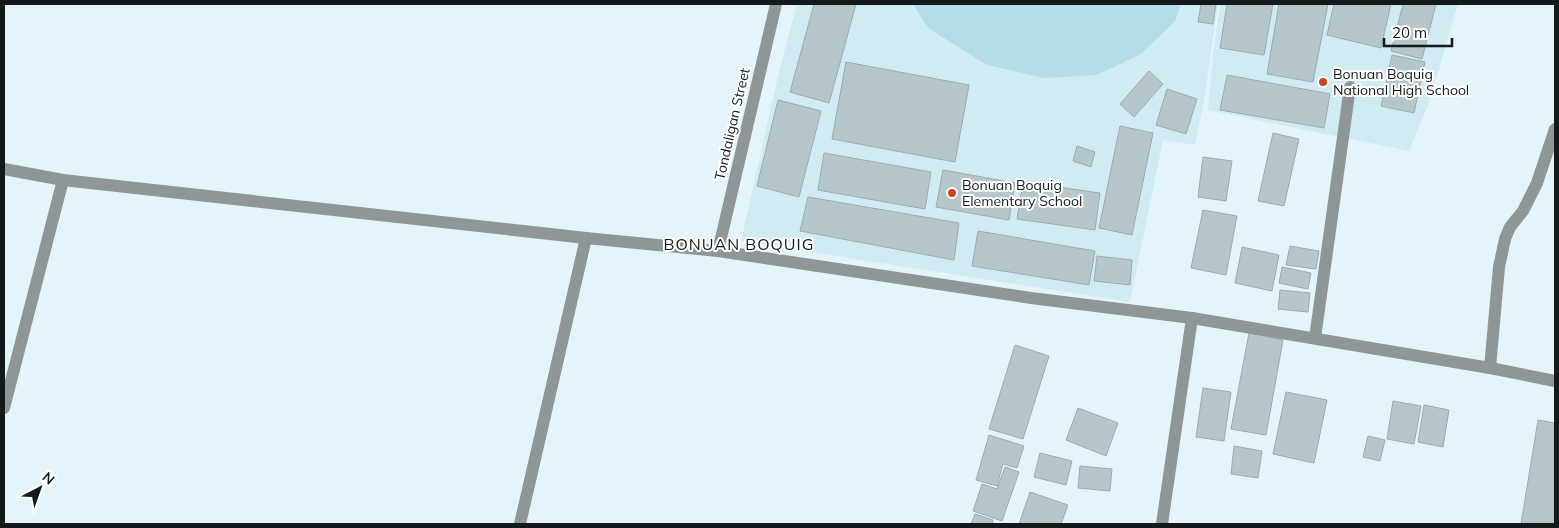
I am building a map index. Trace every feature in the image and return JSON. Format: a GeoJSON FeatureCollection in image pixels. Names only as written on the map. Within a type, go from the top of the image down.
{"type":"FeatureCollection","features":[{"type":"Feature","properties":{"kind":"street","name":"Tondaligan Street"},"geometry":{"type":"LineString","coordinates":[[718,251],[776,4]]}},
{"type":"Feature","properties":{"kind":"street"},"geometry":{"type":"LineString","coordinates":[[1315,338],[1350,87]]}},
{"type":"Feature","properties":{"kind":"street"},"geometry":{"type":"LineString","coordinates":[[1490,368],[1499,267],[1505,239],[1510,227],[1523,211],[1537,183],[1555,129]]}},
{"type":"Feature","properties":{"kind":"street"},"geometry":{"type":"LineString","coordinates":[[4,169],[63,180],[718,251],[1021,296],[1192,318],[1490,368],[1555,381]]}},
{"type":"Feature","properties":{"kind":"street"},"geometry":{"type":"LineString","coordinates":[[4,408],[63,180]]}},
{"type":"Feature","properties":{"kind":"street"},"geometry":{"type":"LineString","coordinates":[[520,524],[586,238]]}},
{"type":"Feature","properties":{"kind":"street"},"geometry":{"type":"LineString","coordinates":[[1162,524],[1192,318]]}},
{"type":"Feature","properties":{"kind":"shaded area","name":"Bonuan Boquig Elementary School"},"geometry":{"type":"Polygon","coordinates":[[[797,4],[1218,4],[1204,101],[1195,145],[1163,140],[1130,302],[741,241],[779,72],[797,4]]]}},
{"type":"Feature","properties":{"kind":"shaded area"},"geometry":{"type":"Polygon","coordinates":[[[913,4],[1181,4],[1175,21],[1141,54],[1097,75],[1044,78],[987,65],[928,28],[913,4]]]}},
{"type":"Feature","properties":{"kind":"shaded area","name":"Bonuan Boquig National High School"},"geometry":{"type":"Polygon","coordinates":[[[1220,4],[1458,4],[1427,108],[1409,151],[1208,110],[1220,4]]]}},
{"type":"Feature","properties":{"kind":"building"},"geometry":{"type":"Polygon","coordinates":[[[814,4],[856,4],[829,103],[790,92],[814,4]]]}},
{"type":"Feature","properties":{"kind":"building"},"geometry":{"type":"Polygon","coordinates":[[[1201,4],[1216,4],[1213,24],[1198,22],[1201,4]]]}},
{"type":"Feature","properties":{"kind":"building"},"geometry":{"type":"Polygon","coordinates":[[[1227,4],[1273,4],[1264,55],[1220,48],[1227,4]]]}},
{"type":"Feature","properties":{"kind":"building"},"geometry":{"type":"Polygon","coordinates":[[[1279,4],[1328,4],[1313,82],[1267,74],[1279,4]]]}},
{"type":"Feature","properties":{"kind":"building"},"geometry":{"type":"Polygon","coordinates":[[[1334,4],[1391,4],[1381,48],[1327,35],[1334,4]]]}},
{"type":"Feature","properties":{"kind":"building"},"geometry":{"type":"Polygon","coordinates":[[[1403,4],[1436,4],[1422,59],[1391,51],[1403,4]]]}},
{"type":"Feature","properties":{"kind":"building"},"geometry":{"type":"Polygon","coordinates":[[[1392,55],[1425,62],[1414,113],[1381,106],[1392,55]]]}},
{"type":"Feature","properties":{"kind":"building"},"geometry":{"type":"Polygon","coordinates":[[[846,62],[969,85],[955,162],[832,139],[846,62]]]}},
{"type":"Feature","properties":{"kind":"building"},"geometry":{"type":"Polygon","coordinates":[[[1149,71],[1163,84],[1134,117],[1120,104],[1149,71]]]}},
{"type":"Feature","properties":{"kind":"building"},"geometry":{"type":"Polygon","coordinates":[[[1227,75],[1330,94],[1324,128],[1220,110],[1227,75]]]}},
{"type":"Feature","properties":{"kind":"building"},"geometry":{"type":"Polygon","coordinates":[[[1167,89],[1197,99],[1186,134],[1156,125],[1167,89]]]}},
{"type":"Feature","properties":{"kind":"building"},"geometry":{"type":"Polygon","coordinates":[[[778,100],[821,111],[799,197],[757,186],[778,100]]]}},
{"type":"Feature","properties":{"kind":"building"},"geometry":{"type":"Polygon","coordinates":[[[1120,126],[1153,133],[1132,235],[1099,228],[1120,126]]]}},
{"type":"Feature","properties":{"kind":"building"},"geometry":{"type":"Polygon","coordinates":[[[1273,133],[1299,139],[1284,206],[1258,201],[1273,133]]]}},
{"type":"Feature","properties":{"kind":"building"},"geometry":{"type":"Polygon","coordinates":[[[1077,146],[1095,152],[1091,167],[1073,161],[1077,146]]]}},
{"type":"Feature","properties":{"kind":"building"},"geometry":{"type":"Polygon","coordinates":[[[824,153],[931,172],[925,209],[818,190],[824,153]]]}},
{"type":"Feature","properties":{"kind":"building"},"geometry":{"type":"Polygon","coordinates":[[[1203,157],[1232,161],[1226,201],[1198,197],[1203,157]]]}},
{"type":"Feature","properties":{"kind":"building"},"geometry":{"type":"Polygon","coordinates":[[[943,170],[1015,183],[1009,220],[936,207],[943,170]]]}},
{"type":"Feature","properties":{"kind":"building"},"geometry":{"type":"Polygon","coordinates":[[[1023,182],[1100,193],[1095,230],[1017,219],[1023,182]]]}},
{"type":"Feature","properties":{"kind":"building"},"geometry":{"type":"Polygon","coordinates":[[[808,197],[959,223],[954,260],[800,231],[808,197]]]}},
{"type":"Feature","properties":{"kind":"building"},"geometry":{"type":"Polygon","coordinates":[[[1203,210],[1237,216],[1226,275],[1191,268],[1203,210]]]}},
{"type":"Feature","properties":{"kind":"building"},"geometry":{"type":"Polygon","coordinates":[[[978,231],[1095,251],[1089,285],[972,266],[978,231]]]}},
{"type":"Feature","properties":{"kind":"building"},"geometry":{"type":"Polygon","coordinates":[[[1290,246],[1319,251],[1316,269],[1286,265],[1290,246]]]}},
{"type":"Feature","properties":{"kind":"building"},"geometry":{"type":"Polygon","coordinates":[[[1242,247],[1279,255],[1272,291],[1235,283],[1242,247]]]}},
{"type":"Feature","properties":{"kind":"building"},"geometry":{"type":"Polygon","coordinates":[[[1097,256],[1132,260],[1130,285],[1094,281],[1097,256]]]}},
{"type":"Feature","properties":{"kind":"building"},"geometry":{"type":"Polygon","coordinates":[[[1282,267],[1311,273],[1308,289],[1279,283],[1282,267]]]}},
{"type":"Feature","properties":{"kind":"building"},"geometry":{"type":"Polygon","coordinates":[[[1280,290],[1310,293],[1308,312],[1278,309],[1280,290]]]}},
{"type":"Feature","properties":{"kind":"building"},"geometry":{"type":"Polygon","coordinates":[[[1249,333],[1283,340],[1266,435],[1231,429],[1249,333]]]}},
{"type":"Feature","properties":{"kind":"building"},"geometry":{"type":"Polygon","coordinates":[[[1015,345],[1049,356],[1023,439],[989,429],[1015,345]]]}},
{"type":"Feature","properties":{"kind":"building"},"geometry":{"type":"Polygon","coordinates":[[[1203,388],[1231,392],[1224,441],[1196,437],[1203,388]]]}},
{"type":"Feature","properties":{"kind":"building"},"geometry":{"type":"Polygon","coordinates":[[[1286,392],[1327,400],[1314,463],[1273,454],[1286,392]]]}},
{"type":"Feature","properties":{"kind":"building"},"geometry":{"type":"Polygon","coordinates":[[[1393,401],[1421,406],[1414,444],[1387,439],[1393,401]]]}},
{"type":"Feature","properties":{"kind":"building"},"geometry":{"type":"Polygon","coordinates":[[[1424,405],[1449,410],[1443,447],[1418,442],[1424,405]]]}},
{"type":"Feature","properties":{"kind":"building"},"geometry":{"type":"Polygon","coordinates":[[[1078,408],[1118,423],[1106,456],[1066,440],[1078,408]]]}},
{"type":"Feature","properties":{"kind":"building"},"geometry":{"type":"Polygon","coordinates":[[[1538,420],[1555,423],[1555,524],[1521,524],[1538,420]]]}},
{"type":"Feature","properties":{"kind":"building"},"geometry":{"type":"Polygon","coordinates":[[[989,435],[1024,446],[1017,468],[1003,464],[997,486],[976,480],[989,435]]]}},
{"type":"Feature","properties":{"kind":"building"},"geometry":{"type":"Polygon","coordinates":[[[1368,436],[1385,440],[1380,461],[1363,457],[1368,436]]]}},
{"type":"Feature","properties":{"kind":"building"},"geometry":{"type":"Polygon","coordinates":[[[1234,446],[1262,451],[1258,478],[1231,474],[1234,446]]]}},
{"type":"Feature","properties":{"kind":"building"},"geometry":{"type":"Polygon","coordinates":[[[1040,453],[1072,461],[1066,485],[1034,477],[1040,453]]]}},
{"type":"Feature","properties":{"kind":"building"},"geometry":{"type":"Polygon","coordinates":[[[1080,466],[1112,469],[1110,491],[1078,488],[1080,466]]]}},
{"type":"Feature","properties":{"kind":"building"},"geometry":{"type":"Polygon","coordinates":[[[1005,467],[1019,472],[1002,521],[973,511],[982,484],[997,489],[1005,467]]]}},
{"type":"Feature","properties":{"kind":"building"},"geometry":{"type":"Polygon","coordinates":[[[1030,492],[1068,505],[1061,524],[1019,524],[1030,492]]]}},
{"type":"Feature","properties":{"kind":"building"},"geometry":{"type":"Polygon","coordinates":[[[975,514],[993,520],[992,524],[971,524],[975,514]]]}},
{"type":"Feature","properties":{"kind":"place","name":"Bonuan Boquig National High School"},"geometry":{"type":"Point","coordinates":[1323,82]}},
{"type":"Feature","properties":{"kind":"place","name":"Bonuan Boquig Elementary School"},"geometry":{"type":"Point","coordinates":[952,193]}},
{"type":"Feature","properties":{"kind":"district","name":"BONUAN BOQUIG"},"geometry":{"type":"Point","coordinates":[739,244]}}]}
